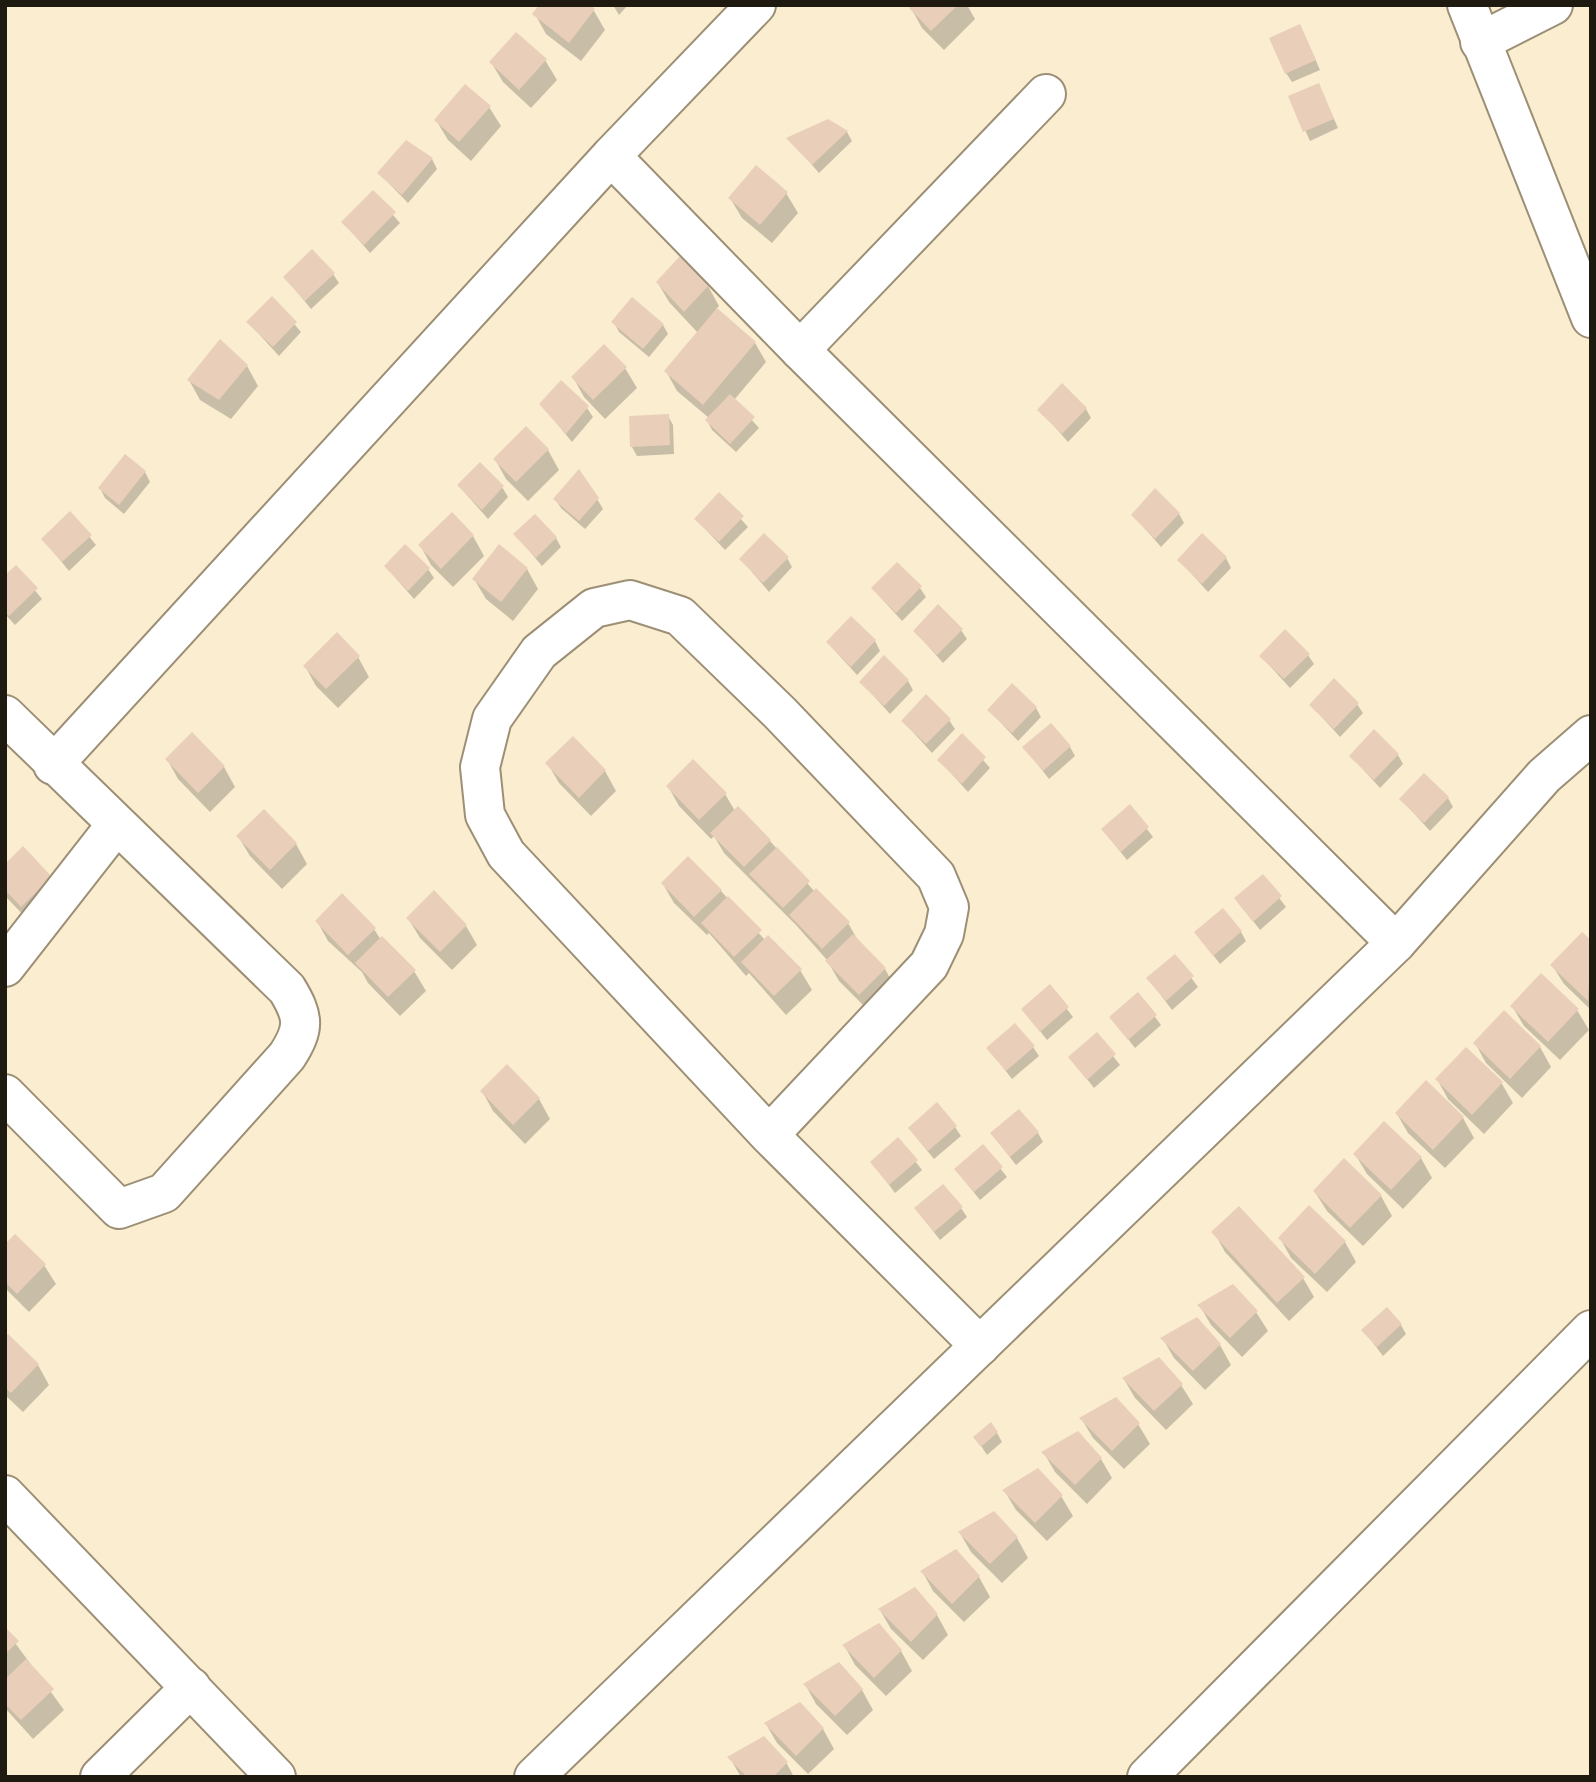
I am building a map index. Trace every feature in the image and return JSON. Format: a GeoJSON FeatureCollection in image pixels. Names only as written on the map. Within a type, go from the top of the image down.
{"type":"FeatureCollection","features":[{"type":"Feature","properties":{"kind":"street"},"geometry":{"type":"LineString","coordinates":[[53,765],[611,156],[756,5]]}},
{"type":"Feature","properties":{"kind":"street"},"geometry":{"type":"LineString","coordinates":[[1467,5],[1591,318]]}},
{"type":"Feature","properties":{"kind":"street"},"geometry":{"type":"LineString","coordinates":[[1480,42],[1553,5]]}},
{"type":"Feature","properties":{"kind":"street"},"geometry":{"type":"LineString","coordinates":[[800,349],[1046,94]]}},
{"type":"Feature","properties":{"kind":"street"},"geometry":{"type":"LineString","coordinates":[[611,156],[800,349],[1396,943]]}},
{"type":"Feature","properties":{"kind":"street"},"geometry":{"type":"LineString","coordinates":[[769,1135],[929,965],[944,934],[949,907],[936,876],[780,713],[680,616],[630,600],[594,608],[539,652],[492,719],[480,766],[485,815],[506,854],[769,1135],[980,1346]]}},
{"type":"Feature","properties":{"kind":"street"},"geometry":{"type":"LineString","coordinates":[[5,715],[53,765],[287,989],[300,1009],[301,1034],[287,1056],[164,1193],[119,1209],[5,1094]]}},
{"type":"Feature","properties":{"kind":"street"},"geometry":{"type":"LineString","coordinates":[[534,1777],[1396,943],[1544,776],[1591,735]]}},
{"type":"Feature","properties":{"kind":"street"},"geometry":{"type":"LineString","coordinates":[[5,967],[116,825]]}},
{"type":"Feature","properties":{"kind":"street"},"geometry":{"type":"LineString","coordinates":[[1147,1777],[1591,1331]]}},
{"type":"Feature","properties":{"kind":"street"},"geometry":{"type":"LineString","coordinates":[[5,1495],[276,1777]]}},
{"type":"Feature","properties":{"kind":"street"},"geometry":{"type":"LineString","coordinates":[[100,1777],[191,1687]]}},
{"type":"Feature","properties":{"kind":"building"},"geometry":{"type":"Polygon","coordinates":[[[539,5],[590,5],[595,9],[569,43],[532,14],[539,5]]]}},
{"type":"Feature","properties":{"kind":"building"},"geometry":{"type":"Polygon","coordinates":[[[911,5],[958,5],[931,31],[909,8],[911,5]]]}},
{"type":"Feature","properties":{"kind":"building"},"geometry":{"type":"Polygon","coordinates":[[[1300,24],[1316,60],[1285,74],[1269,38],[1300,24]]]}},
{"type":"Feature","properties":{"kind":"building"},"geometry":{"type":"Polygon","coordinates":[[[516,32],[547,59],[519,90],[489,62],[516,32]]]}},
{"type":"Feature","properties":{"kind":"building"},"geometry":{"type":"Polygon","coordinates":[[[1319,83],[1334,119],[1303,132],[1288,96],[1319,83]]]}},
{"type":"Feature","properties":{"kind":"building"},"geometry":{"type":"Polygon","coordinates":[[[465,84],[491,106],[459,142],[434,120],[465,84]]]}},
{"type":"Feature","properties":{"kind":"building"},"geometry":{"type":"Polygon","coordinates":[[[828,119],[848,131],[812,165],[786,138],[828,119]]]}},
{"type":"Feature","properties":{"kind":"building"},"geometry":{"type":"Polygon","coordinates":[[[406,140],[433,158],[402,195],[377,173],[406,140]]]}},
{"type":"Feature","properties":{"kind":"building"},"geometry":{"type":"Polygon","coordinates":[[[756,165],[788,192],[760,225],[728,198],[756,165]]]}},
{"type":"Feature","properties":{"kind":"building"},"geometry":{"type":"Polygon","coordinates":[[[373,190],[396,212],[364,245],[341,222],[373,190]]]}},
{"type":"Feature","properties":{"kind":"building"},"geometry":{"type":"Polygon","coordinates":[[[312,249],[335,273],[305,301],[283,277],[312,249]]]}},
{"type":"Feature","properties":{"kind":"building"},"geometry":{"type":"Polygon","coordinates":[[[681,255],[709,285],[684,312],[656,282],[681,255]]]}},
{"type":"Feature","properties":{"kind":"building"},"geometry":{"type":"Polygon","coordinates":[[[272,296],[297,322],[273,347],[246,322],[272,296]]]}},
{"type":"Feature","properties":{"kind":"building"},"geometry":{"type":"Polygon","coordinates":[[[632,297],[664,324],[643,349],[611,322],[632,297]]]}},
{"type":"Feature","properties":{"kind":"building"},"geometry":{"type":"Polygon","coordinates":[[[717,308],[756,342],[703,405],[664,371],[717,308]]]}},
{"type":"Feature","properties":{"kind":"building"},"geometry":{"type":"Polygon","coordinates":[[[220,339],[248,365],[219,400],[187,380],[220,339]]]}},
{"type":"Feature","properties":{"kind":"building"},"geometry":{"type":"Polygon","coordinates":[[[604,344],[627,367],[593,400],[571,377],[604,344]]]}},
{"type":"Feature","properties":{"kind":"building"},"geometry":{"type":"Polygon","coordinates":[[[561,380],[589,406],[566,434],[539,404],[561,380]]]}},
{"type":"Feature","properties":{"kind":"building"},"geometry":{"type":"Polygon","coordinates":[[[1062,383],[1087,408],[1062,434],[1037,410],[1062,383]]]}},
{"type":"Feature","properties":{"kind":"building"},"geometry":{"type":"Polygon","coordinates":[[[730,394],[755,417],[730,444],[705,420],[730,394]]]}},
{"type":"Feature","properties":{"kind":"building"},"geometry":{"type":"Polygon","coordinates":[[[669,414],[670,445],[630,447],[629,416],[669,414]]]}},
{"type":"Feature","properties":{"kind":"building"},"geometry":{"type":"Polygon","coordinates":[[[526,426],[549,449],[516,482],[493,459],[526,426]]]}},
{"type":"Feature","properties":{"kind":"building"},"geometry":{"type":"Polygon","coordinates":[[[125,454],[146,471],[119,505],[98,488],[125,454]]]}},
{"type":"Feature","properties":{"kind":"building"},"geometry":{"type":"Polygon","coordinates":[[[480,462],[504,486],[482,510],[457,485],[480,462]]]}},
{"type":"Feature","properties":{"kind":"building"},"geometry":{"type":"Polygon","coordinates":[[[579,469],[599,498],[579,521],[553,499],[579,469]]]}},
{"type":"Feature","properties":{"kind":"building"},"geometry":{"type":"Polygon","coordinates":[[[1155,488],[1180,513],[1155,539],[1131,515],[1155,488]]]}},
{"type":"Feature","properties":{"kind":"building"},"geometry":{"type":"Polygon","coordinates":[[[719,492],[744,516],[719,542],[694,519],[719,492]]]}},
{"type":"Feature","properties":{"kind":"building"},"geometry":{"type":"Polygon","coordinates":[[[70,511],[92,535],[62,562],[41,539],[70,511]]]}},
{"type":"Feature","properties":{"kind":"building"},"geometry":{"type":"Polygon","coordinates":[[[452,512],[474,535],[441,569],[418,545],[452,512]]]}},
{"type":"Feature","properties":{"kind":"building"},"geometry":{"type":"Polygon","coordinates":[[[535,514],[557,537],[536,558],[513,534],[535,514]]]}},
{"type":"Feature","properties":{"kind":"building"},"geometry":{"type":"Polygon","coordinates":[[[764,533],[789,557],[763,583],[739,559],[764,533]]]}},
{"type":"Feature","properties":{"kind":"building"},"geometry":{"type":"Polygon","coordinates":[[[1202,533],[1227,557],[1202,584],[1177,560],[1202,533]]]}},
{"type":"Feature","properties":{"kind":"building"},"geometry":{"type":"Polygon","coordinates":[[[405,544],[430,568],[408,591],[384,566],[405,544]]]}},
{"type":"Feature","properties":{"kind":"building"},"geometry":{"type":"Polygon","coordinates":[[[499,544],[528,568],[501,602],[472,579],[499,544]]]}},
{"type":"Feature","properties":{"kind":"building"},"geometry":{"type":"Polygon","coordinates":[[[897,562],[922,586],[896,613],[871,588],[897,562]]]}},
{"type":"Feature","properties":{"kind":"building"},"geometry":{"type":"Polygon","coordinates":[[[16,565],[38,588],[9,616],[5,613],[5,575],[16,565]]]}},
{"type":"Feature","properties":{"kind":"building"},"geometry":{"type":"Polygon","coordinates":[[[938,604],[963,629],[937,655],[913,631],[938,604]]]}},
{"type":"Feature","properties":{"kind":"building"},"geometry":{"type":"Polygon","coordinates":[[[851,616],[876,640],[851,667],[826,642],[851,616]]]}},
{"type":"Feature","properties":{"kind":"building"},"geometry":{"type":"Polygon","coordinates":[[[1285,629],[1310,654],[1284,679],[1259,656],[1285,629]]]}},
{"type":"Feature","properties":{"kind":"building"},"geometry":{"type":"Polygon","coordinates":[[[337,632],[360,656],[326,689],[303,666],[337,632]]]}},
{"type":"Feature","properties":{"kind":"building"},"geometry":{"type":"Polygon","coordinates":[[[884,655],[909,680],[884,706],[859,682],[884,655]]]}},
{"type":"Feature","properties":{"kind":"building"},"geometry":{"type":"Polygon","coordinates":[[[1334,678],[1359,703],[1334,729],[1309,705],[1334,678]]]}},
{"type":"Feature","properties":{"kind":"building"},"geometry":{"type":"Polygon","coordinates":[[[1012,683],[1037,707],[1012,733],[987,710],[1012,683]]]}},
{"type":"Feature","properties":{"kind":"building"},"geometry":{"type":"Polygon","coordinates":[[[926,694],[951,719],[926,744],[901,721],[926,694]]]}},
{"type":"Feature","properties":{"kind":"building"},"geometry":{"type":"Polygon","coordinates":[[[1051,723],[1071,746],[1043,771],[1022,747],[1051,723]]]}},
{"type":"Feature","properties":{"kind":"building"},"geometry":{"type":"Polygon","coordinates":[[[1374,729],[1399,754],[1374,780],[1349,756],[1374,729]]]}},
{"type":"Feature","properties":{"kind":"building"},"geometry":{"type":"Polygon","coordinates":[[[192,732],[225,766],[198,793],[165,759],[192,732]]]}},
{"type":"Feature","properties":{"kind":"building"},"geometry":{"type":"Polygon","coordinates":[[[962,733],[986,757],[962,784],[937,760],[962,733]]]}},
{"type":"Feature","properties":{"kind":"building"},"geometry":{"type":"Polygon","coordinates":[[[573,736],[606,770],[579,798],[545,763],[573,736]]]}},
{"type":"Feature","properties":{"kind":"building"},"geometry":{"type":"Polygon","coordinates":[[[693,759],[727,793],[699,820],[666,786],[693,759]]]}},
{"type":"Feature","properties":{"kind":"building"},"geometry":{"type":"Polygon","coordinates":[[[1424,773],[1449,797],[1424,823],[1399,799],[1424,773]]]}},
{"type":"Feature","properties":{"kind":"building"},"geometry":{"type":"Polygon","coordinates":[[[1130,804],[1149,827],[1121,852],[1101,829],[1130,804]]]}},
{"type":"Feature","properties":{"kind":"building"},"geometry":{"type":"Polygon","coordinates":[[[738,806],[771,840],[744,867],[710,833],[738,806]]]}},
{"type":"Feature","properties":{"kind":"building"},"geometry":{"type":"Polygon","coordinates":[[[264,809],[297,843],[270,870],[236,836],[264,809]]]}},
{"type":"Feature","properties":{"kind":"building"},"geometry":{"type":"Polygon","coordinates":[[[23,846],[52,877],[21,907],[5,890],[5,864],[23,846]]]}},
{"type":"Feature","properties":{"kind":"building"},"geometry":{"type":"Polygon","coordinates":[[[777,847],[810,881],[783,908],[749,874],[777,847]]]}},
{"type":"Feature","properties":{"kind":"building"},"geometry":{"type":"Polygon","coordinates":[[[688,856],[722,890],[694,917],[661,883],[688,856]]]}},
{"type":"Feature","properties":{"kind":"building"},"geometry":{"type":"Polygon","coordinates":[[[1263,874],[1282,896],[1253,922],[1234,898],[1263,874]]]}},
{"type":"Feature","properties":{"kind":"building"},"geometry":{"type":"Polygon","coordinates":[[[816,888],[850,922],[822,949],[789,915],[816,888]]]}},
{"type":"Feature","properties":{"kind":"building"},"geometry":{"type":"Polygon","coordinates":[[[434,890],[467,925],[440,952],[406,918],[434,890]]]}},
{"type":"Feature","properties":{"kind":"building"},"geometry":{"type":"Polygon","coordinates":[[[342,893],[376,928],[348,955],[315,921],[342,893]]]}},
{"type":"Feature","properties":{"kind":"building"},"geometry":{"type":"Polygon","coordinates":[[[728,896],[762,930],[734,957],[701,923],[728,896]]]}},
{"type":"Feature","properties":{"kind":"building"},"geometry":{"type":"Polygon","coordinates":[[[1223,908],[1242,931],[1213,956],[1194,932],[1223,908]]]}},
{"type":"Feature","properties":{"kind":"building"},"geometry":{"type":"Polygon","coordinates":[[[1582,932],[1591,940],[1588,1001],[1550,965],[1582,932]]]}},
{"type":"Feature","properties":{"kind":"building"},"geometry":{"type":"Polygon","coordinates":[[[853,934],[886,968],[859,995],[825,961],[853,934]]]}},
{"type":"Feature","properties":{"kind":"building"},"geometry":{"type":"Polygon","coordinates":[[[768,935],[802,969],[774,996],[741,962],[768,935]]]}},
{"type":"Feature","properties":{"kind":"building"},"geometry":{"type":"Polygon","coordinates":[[[382,936],[416,970],[388,997],[355,963],[382,936]]]}},
{"type":"Feature","properties":{"kind":"building"},"geometry":{"type":"Polygon","coordinates":[[[1175,954],[1194,976],[1166,1001],[1146,978],[1175,954]]]}},
{"type":"Feature","properties":{"kind":"building"},"geometry":{"type":"Polygon","coordinates":[[[1541,973],[1579,1009],[1548,1042],[1510,1006],[1541,973]]]}},
{"type":"Feature","properties":{"kind":"building"},"geometry":{"type":"Polygon","coordinates":[[[1050,984],[1069,1007],[1040,1032],[1021,1009],[1050,984]]]}},
{"type":"Feature","properties":{"kind":"building"},"geometry":{"type":"Polygon","coordinates":[[[1138,992],[1157,1015],[1128,1040],[1109,1017],[1138,992]]]}},
{"type":"Feature","properties":{"kind":"building"},"geometry":{"type":"Polygon","coordinates":[[[1504,1010],[1541,1046],[1510,1079],[1473,1043],[1504,1010]]]}},
{"type":"Feature","properties":{"kind":"building"},"geometry":{"type":"Polygon","coordinates":[[[1015,1023],[1035,1046],[1006,1071],[986,1048],[1015,1023]]]}},
{"type":"Feature","properties":{"kind":"building"},"geometry":{"type":"Polygon","coordinates":[[[1097,1032],[1116,1054],[1087,1080],[1068,1057],[1097,1032]]]}},
{"type":"Feature","properties":{"kind":"building"},"geometry":{"type":"Polygon","coordinates":[[[1466,1047],[1503,1082],[1472,1115],[1435,1079],[1466,1047]]]}},
{"type":"Feature","properties":{"kind":"building"},"geometry":{"type":"Polygon","coordinates":[[[507,1064],[540,1098],[513,1125],[480,1091],[507,1064]]]}},
{"type":"Feature","properties":{"kind":"building"},"geometry":{"type":"Polygon","coordinates":[[[1426,1080],[1464,1117],[1433,1150],[1395,1113],[1426,1080]]]}},
{"type":"Feature","properties":{"kind":"building"},"geometry":{"type":"Polygon","coordinates":[[[937,1102],[957,1126],[928,1151],[908,1128],[937,1102]]]}},
{"type":"Feature","properties":{"kind":"building"},"geometry":{"type":"Polygon","coordinates":[[[1019,1109],[1039,1132],[1010,1157],[990,1133],[1019,1109]]]}},
{"type":"Feature","properties":{"kind":"building"},"geometry":{"type":"Polygon","coordinates":[[[1384,1121],[1422,1157],[1391,1190],[1353,1154],[1384,1121]]]}},
{"type":"Feature","properties":{"kind":"building"},"geometry":{"type":"Polygon","coordinates":[[[898,1137],[918,1160],[889,1185],[870,1162],[898,1137]]]}},
{"type":"Feature","properties":{"kind":"building"},"geometry":{"type":"Polygon","coordinates":[[[983,1144],[1003,1167],[974,1192],[954,1169],[983,1144]]]}},
{"type":"Feature","properties":{"kind":"building"},"geometry":{"type":"Polygon","coordinates":[[[1344,1158],[1382,1195],[1350,1228],[1313,1191],[1344,1158]]]}},
{"type":"Feature","properties":{"kind":"building"},"geometry":{"type":"Polygon","coordinates":[[[943,1184],[963,1207],[934,1232],[914,1208],[943,1184]]]}},
{"type":"Feature","properties":{"kind":"building"},"geometry":{"type":"Polygon","coordinates":[[[1309,1205],[1346,1241],[1315,1274],[1278,1238],[1309,1205]]]}},
{"type":"Feature","properties":{"kind":"building"},"geometry":{"type":"Polygon","coordinates":[[[1239,1206],[1305,1277],[1277,1303],[1211,1232],[1239,1206]]]}},
{"type":"Feature","properties":{"kind":"building"},"geometry":{"type":"Polygon","coordinates":[[[15,1234],[46,1264],[17,1294],[5,1282],[5,1244],[15,1234]]]}},
{"type":"Feature","properties":{"kind":"building"},"geometry":{"type":"Polygon","coordinates":[[[1233,1284],[1258,1311],[1230,1338],[1197,1305],[1233,1284]]]}},
{"type":"Feature","properties":{"kind":"building"},"geometry":{"type":"Polygon","coordinates":[[[1387,1307],[1402,1324],[1377,1347],[1361,1330],[1387,1307]]]}},
{"type":"Feature","properties":{"kind":"building"},"geometry":{"type":"Polygon","coordinates":[[[1197,1317],[1221,1344],[1193,1371],[1160,1338],[1197,1317]]]}},
{"type":"Feature","properties":{"kind":"building"},"geometry":{"type":"Polygon","coordinates":[[[8,1334],[39,1364],[11,1393],[5,1388],[5,1337],[8,1334]]]}},
{"type":"Feature","properties":{"kind":"building"},"geometry":{"type":"Polygon","coordinates":[[[1159,1357],[1183,1384],[1154,1411],[1122,1378],[1159,1357]]]}},
{"type":"Feature","properties":{"kind":"building"},"geometry":{"type":"Polygon","coordinates":[[[1116,1397],[1140,1423],[1112,1451],[1079,1418],[1116,1397]]]}},
{"type":"Feature","properties":{"kind":"building"},"geometry":{"type":"Polygon","coordinates":[[[991,1422],[998,1432],[981,1447],[973,1437],[991,1422]]]}},
{"type":"Feature","properties":{"kind":"building"},"geometry":{"type":"Polygon","coordinates":[[[1078,1431],[1102,1458],[1075,1485],[1041,1452],[1078,1431]]]}},
{"type":"Feature","properties":{"kind":"building"},"geometry":{"type":"Polygon","coordinates":[[[1038,1468],[1063,1495],[1035,1523],[1002,1490],[1038,1468]]]}},
{"type":"Feature","properties":{"kind":"building"},"geometry":{"type":"Polygon","coordinates":[[[994,1511],[1018,1537],[990,1564],[958,1532],[994,1511]]]}},
{"type":"Feature","properties":{"kind":"building"},"geometry":{"type":"Polygon","coordinates":[[[956,1549],[980,1576],[952,1604],[920,1571],[956,1549]]]}},
{"type":"Feature","properties":{"kind":"building"},"geometry":{"type":"Polygon","coordinates":[[[915,1587],[938,1614],[911,1642],[878,1609],[915,1587]]]}},
{"type":"Feature","properties":{"kind":"building"},"geometry":{"type":"Polygon","coordinates":[[[879,1623],[902,1650],[874,1678],[842,1645],[879,1623]]]}},
{"type":"Feature","properties":{"kind":"building"},"geometry":{"type":"Polygon","coordinates":[[[5,1627],[19,1641],[5,1654],[5,1627]]]}},
{"type":"Feature","properties":{"kind":"building"},"geometry":{"type":"Polygon","coordinates":[[[26,1659],[54,1689],[21,1720],[5,1704],[5,1679],[26,1659]]]}},
{"type":"Feature","properties":{"kind":"building"},"geometry":{"type":"Polygon","coordinates":[[[839,1662],[863,1689],[835,1716],[803,1684],[839,1662]]]}},
{"type":"Feature","properties":{"kind":"building"},"geometry":{"type":"Polygon","coordinates":[[[800,1702],[824,1728],[796,1756],[764,1723],[800,1702]]]}},
{"type":"Feature","properties":{"kind":"building"},"geometry":{"type":"Polygon","coordinates":[[[764,1736],[788,1762],[773,1777],[747,1777],[727,1757],[764,1736]]]}}]}
